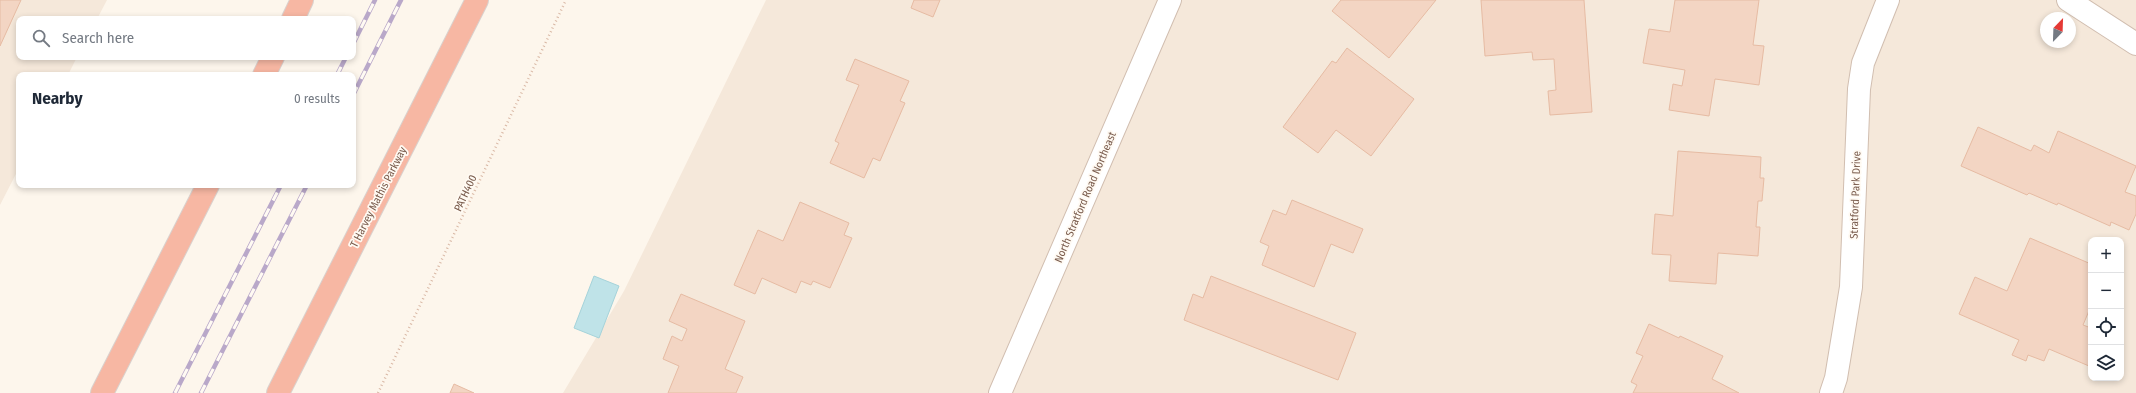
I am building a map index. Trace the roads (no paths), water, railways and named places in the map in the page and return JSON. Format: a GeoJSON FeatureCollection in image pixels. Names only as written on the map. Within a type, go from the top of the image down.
{"type":"FeatureCollection","features":[{"type":"Feature","properties":{"kind":"highway"},"geometry":{"type":"LineString","coordinates":[[294,16],[302,0]]}},
{"type":"Feature","properties":{"kind":"highway","name":"T Harvey Mathis Parkway"},"geometry":{"type":"LineString","coordinates":[[278,393],[477,0]]}},
{"type":"Feature","properties":{"kind":"highway"},"geometry":{"type":"LineString","coordinates":[[266,72],[272,60]]}},
{"type":"Feature","properties":{"kind":"highway"},"geometry":{"type":"LineString","coordinates":[[102,393],[206,188]]}},
{"type":"Feature","properties":{"kind":"street","name":"North Stratford Road Northeast"},"geometry":{"type":"LineString","coordinates":[[1000,393],[1170,0]]}},
{"type":"Feature","properties":{"kind":"street","name":"Stratford Park Drive"},"geometry":{"type":"LineString","coordinates":[[1831,393],[1836,378],[1851,287],[1859,89],[1863,63],[1888,0]]}},
{"type":"Feature","properties":{"kind":"street"},"geometry":{"type":"LineString","coordinates":[[2068,0],[2136,44]]}},
{"type":"Feature","properties":{"kind":"water"},"geometry":{"type":"Polygon","coordinates":[[[594,276],[619,286],[599,338],[574,328],[594,276]]]}},
{"type":"Feature","properties":{"kind":"railway"},"geometry":{"type":"LineString","coordinates":[[356,38],[375,0]]}},
{"type":"Feature","properties":{"kind":"railway"},"geometry":{"type":"LineString","coordinates":[[356,89],[401,0]]}},
{"type":"Feature","properties":{"kind":"railway"},"geometry":{"type":"LineString","coordinates":[[338,72],[344,60]]}},
{"type":"Feature","properties":{"kind":"railway"},"geometry":{"type":"LineString","coordinates":[[175,393],[279,188]]}},
{"type":"Feature","properties":{"kind":"railway"},"geometry":{"type":"LineString","coordinates":[[201,393],[305,188]]}}]}
